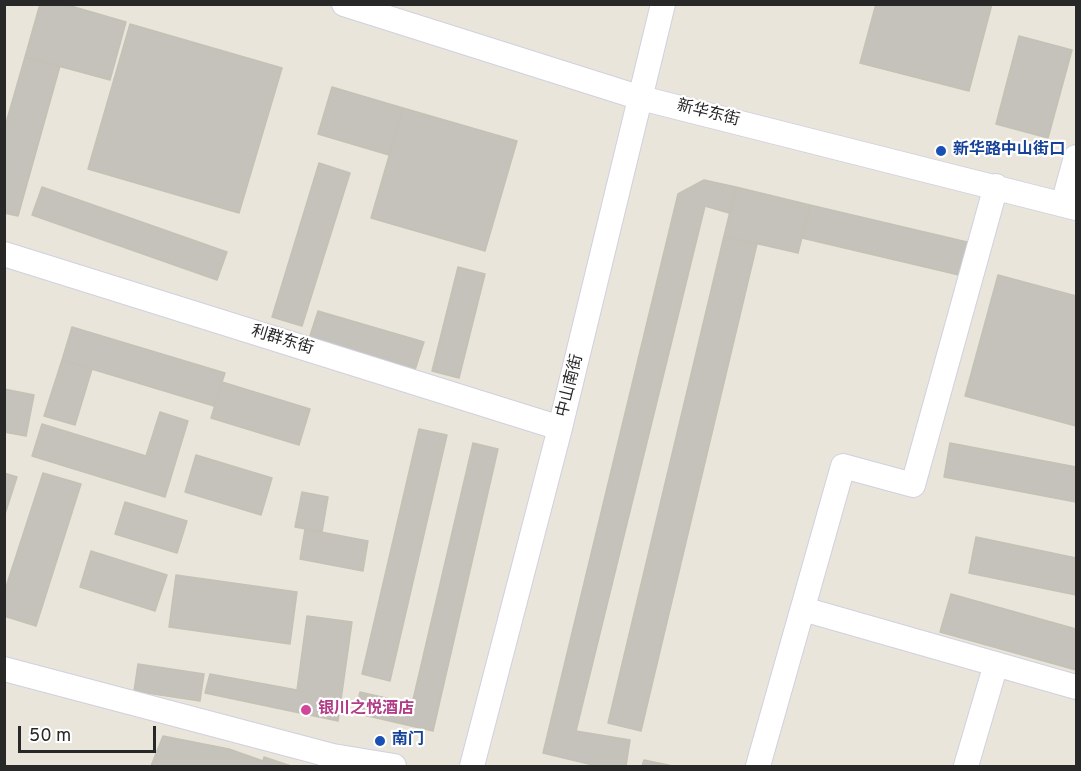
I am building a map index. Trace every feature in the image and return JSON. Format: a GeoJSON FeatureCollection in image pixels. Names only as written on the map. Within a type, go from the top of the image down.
{"type":"FeatureCollection","features":[{"type":"Feature","properties":{"kind":"street","name":"新华东街"},"geometry":{"type":"LineString","coordinates":[[344,4],[641,98],[1070,206]]}},
{"type":"Feature","properties":{"kind":"street","name":"中山南街"},"geometry":{"type":"LineString","coordinates":[[472,766],[560,428],[663,4]]}},
{"type":"Feature","properties":{"kind":"street"},"geometry":{"type":"LineString","coordinates":[[1070,206],[1077,157]]}},
{"type":"Feature","properties":{"kind":"street"},"geometry":{"type":"LineString","coordinates":[[758,766],[843,466],[913,485],[996,186]]}},
{"type":"Feature","properties":{"kind":"street","name":"利群东街"},"geometry":{"type":"LineString","coordinates":[[4,254],[560,428]]}},
{"type":"Feature","properties":{"kind":"street"},"geometry":{"type":"LineString","coordinates":[[803,609],[1077,687]]}},
{"type":"Feature","properties":{"kind":"street"},"geometry":{"type":"LineString","coordinates":[[966,766],[996,664]]}},
{"type":"Feature","properties":{"kind":"street"},"geometry":{"type":"LineString","coordinates":[[4,669],[332,761],[394,766]]}},
{"type":"Feature","properties":{"kind":"building"},"geometry":{"type":"Polygon","coordinates":[[[40,4],[64,4],[126,22],[110,80],[25,57],[40,4]]]}},
{"type":"Feature","properties":{"kind":"building"},"geometry":{"type":"Polygon","coordinates":[[[876,4],[992,4],[969,91],[860,63],[876,4]]]}},
{"type":"Feature","properties":{"kind":"building"},"geometry":{"type":"Polygon","coordinates":[[[130,24],[282,68],[239,213],[88,169],[130,24]]]}},
{"type":"Feature","properties":{"kind":"building"},"geometry":{"type":"Polygon","coordinates":[[[1019,36],[1072,50],[1048,138],[996,124],[1019,36]]]}},
{"type":"Feature","properties":{"kind":"building"},"geometry":{"type":"Polygon","coordinates":[[[25,57],[60,66],[18,216],[4,213],[4,130],[25,57]]]}},
{"type":"Feature","properties":{"kind":"building"},"geometry":{"type":"Polygon","coordinates":[[[332,87],[403,108],[389,155],[318,134],[332,87]]]}},
{"type":"Feature","properties":{"kind":"building"},"geometry":{"type":"Polygon","coordinates":[[[403,108],[517,141],[485,251],[371,218],[403,108]]]}},
{"type":"Feature","properties":{"kind":"building"},"geometry":{"type":"Polygon","coordinates":[[[319,163],[350,173],[302,326],[272,317],[319,163]]]}},
{"type":"Feature","properties":{"kind":"building"},"geometry":{"type":"Polygon","coordinates":[[[704,180],[736,187],[729,213],[705,206],[576,731],[630,740],[626,766],[597,766],[543,753],[678,194],[704,180]]]}},
{"type":"Feature","properties":{"kind":"building"},"geometry":{"type":"Polygon","coordinates":[[[42,187],[227,252],[217,280],[32,215],[42,187]]]}},
{"type":"Feature","properties":{"kind":"building"},"geometry":{"type":"Polygon","coordinates":[[[736,187],[810,205],[798,253],[724,236],[736,187]]]}},
{"type":"Feature","properties":{"kind":"building"},"geometry":{"type":"Polygon","coordinates":[[[810,205],[967,242],[959,275],[802,238],[810,205]]]}},
{"type":"Feature","properties":{"kind":"building"},"geometry":{"type":"Polygon","coordinates":[[[724,236],[757,244],[641,731],[608,723],[724,236]]]}},
{"type":"Feature","properties":{"kind":"building"},"geometry":{"type":"Polygon","coordinates":[[[458,267],[485,274],[459,378],[432,371],[458,267]]]}},
{"type":"Feature","properties":{"kind":"building"},"geometry":{"type":"Polygon","coordinates":[[[998,275],[1076,296],[1076,426],[965,396],[998,275]]]}},
{"type":"Feature","properties":{"kind":"building"},"geometry":{"type":"Polygon","coordinates":[[[318,311],[424,342],[414,373],[308,342],[318,311]]]}},
{"type":"Feature","properties":{"kind":"building"},"geometry":{"type":"Polygon","coordinates":[[[72,327],[225,373],[214,406],[62,360],[72,327]]]}},
{"type":"Feature","properties":{"kind":"building"},"geometry":{"type":"Polygon","coordinates":[[[62,360],[92,369],[75,425],[44,416],[62,360]]]}},
{"type":"Feature","properties":{"kind":"building"},"geometry":{"type":"Polygon","coordinates":[[[222,382],[310,409],[299,445],[211,418],[222,382]]]}},
{"type":"Feature","properties":{"kind":"building"},"geometry":{"type":"Polygon","coordinates":[[[4,389],[34,395],[26,436],[4,432],[4,389]]]}},
{"type":"Feature","properties":{"kind":"building"},"geometry":{"type":"Polygon","coordinates":[[[160,412],[188,421],[165,497],[32,456],[42,424],[146,456],[160,412]]]}},
{"type":"Feature","properties":{"kind":"building"},"geometry":{"type":"Polygon","coordinates":[[[419,429],[447,435],[390,681],[362,674],[419,429]]]}},
{"type":"Feature","properties":{"kind":"building"},"geometry":{"type":"Polygon","coordinates":[[[473,443],[498,449],[433,731],[355,713],[360,692],[412,704],[473,443]]]}},
{"type":"Feature","properties":{"kind":"building"},"geometry":{"type":"Polygon","coordinates":[[[950,443],[1076,467],[1076,502],[944,477],[950,443]]]}},
{"type":"Feature","properties":{"kind":"building"},"geometry":{"type":"Polygon","coordinates":[[[196,455],[272,478],[261,515],[185,492],[196,455]]]}},
{"type":"Feature","properties":{"kind":"building"},"geometry":{"type":"Polygon","coordinates":[[[4,473],[17,477],[5,514],[4,514],[4,473]]]}},
{"type":"Feature","properties":{"kind":"building"},"geometry":{"type":"Polygon","coordinates":[[[43,473],[81,484],[36,626],[4,616],[4,593],[43,473]]]}},
{"type":"Feature","properties":{"kind":"building"},"geometry":{"type":"Polygon","coordinates":[[[302,492],[328,497],[322,532],[295,527],[302,492]]]}},
{"type":"Feature","properties":{"kind":"building"},"geometry":{"type":"Polygon","coordinates":[[[125,502],[187,521],[177,553],[115,534],[125,502]]]}},
{"type":"Feature","properties":{"kind":"building"},"geometry":{"type":"Polygon","coordinates":[[[305,529],[368,541],[363,571],[300,559],[305,529]]]}},
{"type":"Feature","properties":{"kind":"building"},"geometry":{"type":"Polygon","coordinates":[[[976,537],[1076,558],[1076,595],[969,573],[976,537]]]}},
{"type":"Feature","properties":{"kind":"building"},"geometry":{"type":"Polygon","coordinates":[[[91,551],[167,575],[155,611],[80,587],[91,551]]]}},
{"type":"Feature","properties":{"kind":"building"},"geometry":{"type":"Polygon","coordinates":[[[176,575],[297,592],[290,644],[169,627],[176,575]]]}},
{"type":"Feature","properties":{"kind":"building"},"geometry":{"type":"Polygon","coordinates":[[[951,594],[1076,629],[1076,670],[940,632],[951,594]]]}},
{"type":"Feature","properties":{"kind":"building"},"geometry":{"type":"Polygon","coordinates":[[[307,616],[352,622],[338,721],[205,693],[210,674],[297,690],[307,616]]]}},
{"type":"Feature","properties":{"kind":"building"},"geometry":{"type":"Polygon","coordinates":[[[138,664],[204,674],[200,701],[134,691],[138,664]]]}},
{"type":"Feature","properties":{"kind":"building"},"geometry":{"type":"Polygon","coordinates":[[[163,736],[229,749],[263,761],[264,757],[291,766],[151,766],[163,736]]]}},
{"type":"Feature","properties":{"kind":"building"},"geometry":{"type":"Polygon","coordinates":[[[644,760],[673,766],[642,766],[644,760]]]}},
{"type":"Feature","properties":{"kind":"place","name":"新华路中山街口"},"geometry":{"type":"Point","coordinates":[941,151]}},
{"type":"Feature","properties":{"kind":"place","name":"银川之悦酒店"},"geometry":{"type":"Point","coordinates":[306,710]}},
{"type":"Feature","properties":{"kind":"place","name":"南门"},"geometry":{"type":"Point","coordinates":[380,741]}}]}
